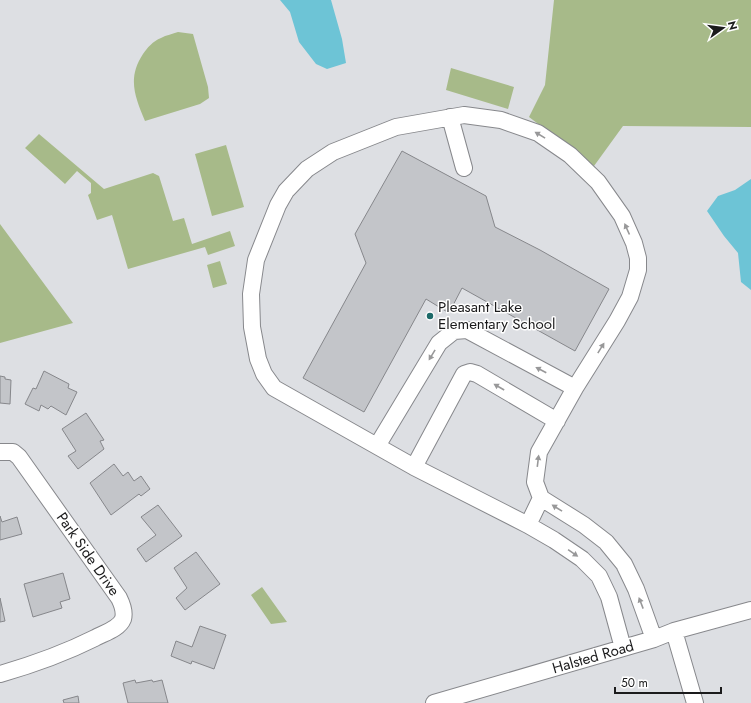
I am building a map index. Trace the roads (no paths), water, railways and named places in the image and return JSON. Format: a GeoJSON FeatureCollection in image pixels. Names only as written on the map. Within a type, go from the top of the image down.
{"type":"FeatureCollection","features":[{"type":"Feature","properties":{"kind":"street"},"geometry":{"type":"LineString","coordinates":[[623,648],[609,597],[599,576],[576,555],[528,525],[414,467],[274,388],[264,374],[258,359],[252,327],[251,294],[256,260],[278,205],[286,191],[307,169],[333,152],[396,127],[464,115],[501,120],[538,133],[570,155],[598,182],[622,216],[634,243],[638,258],[638,270],[630,297],[617,321],[575,388],[539,452],[535,482],[541,498],[584,525],[606,542],[624,564],[636,589],[654,639]]}},
{"type":"Feature","properties":{"kind":"street"},"geometry":{"type":"LineString","coordinates":[[450,117],[464,168]]}},
{"type":"Feature","properties":{"kind":"street"},"geometry":{"type":"LineString","coordinates":[[377,446],[439,343],[454,331],[467,330],[575,388]]}},
{"type":"Feature","properties":{"kind":"street"},"geometry":{"type":"LineString","coordinates":[[414,467],[464,374],[470,372],[477,374],[557,421]]}},
{"type":"Feature","properties":{"kind":"street","name":"Park Side Drive"},"geometry":{"type":"LineString","coordinates":[[0,452],[13,452],[19,457],[119,598],[124,610],[123,619],[118,625],[109,631],[71,650],[42,662],[0,674]]}},
{"type":"Feature","properties":{"kind":"street"},"geometry":{"type":"LineString","coordinates":[[528,525],[541,498]]}},
{"type":"Feature","properties":{"kind":"street","name":"Halsted Road"},"geometry":{"type":"LineString","coordinates":[[434,703],[654,639],[674,631],[751,610]]}},
{"type":"Feature","properties":{"kind":"street"},"geometry":{"type":"LineString","coordinates":[[674,631],[695,703]]}},
{"type":"Feature","properties":{"kind":"water"},"geometry":{"type":"Polygon","coordinates":[[[280,0],[331,0],[342,39],[346,63],[327,69],[316,64],[299,42],[290,12],[280,0]]]}},
{"type":"Feature","properties":{"kind":"water"},"geometry":{"type":"Polygon","coordinates":[[[751,179],[751,290],[741,282],[738,253],[707,211],[718,196],[735,190],[751,179]]]}},
{"type":"Feature","properties":{"kind":"place","name":"Pleasant Lake Elementary School"},"geometry":{"type":"Point","coordinates":[430,316]}}]}
